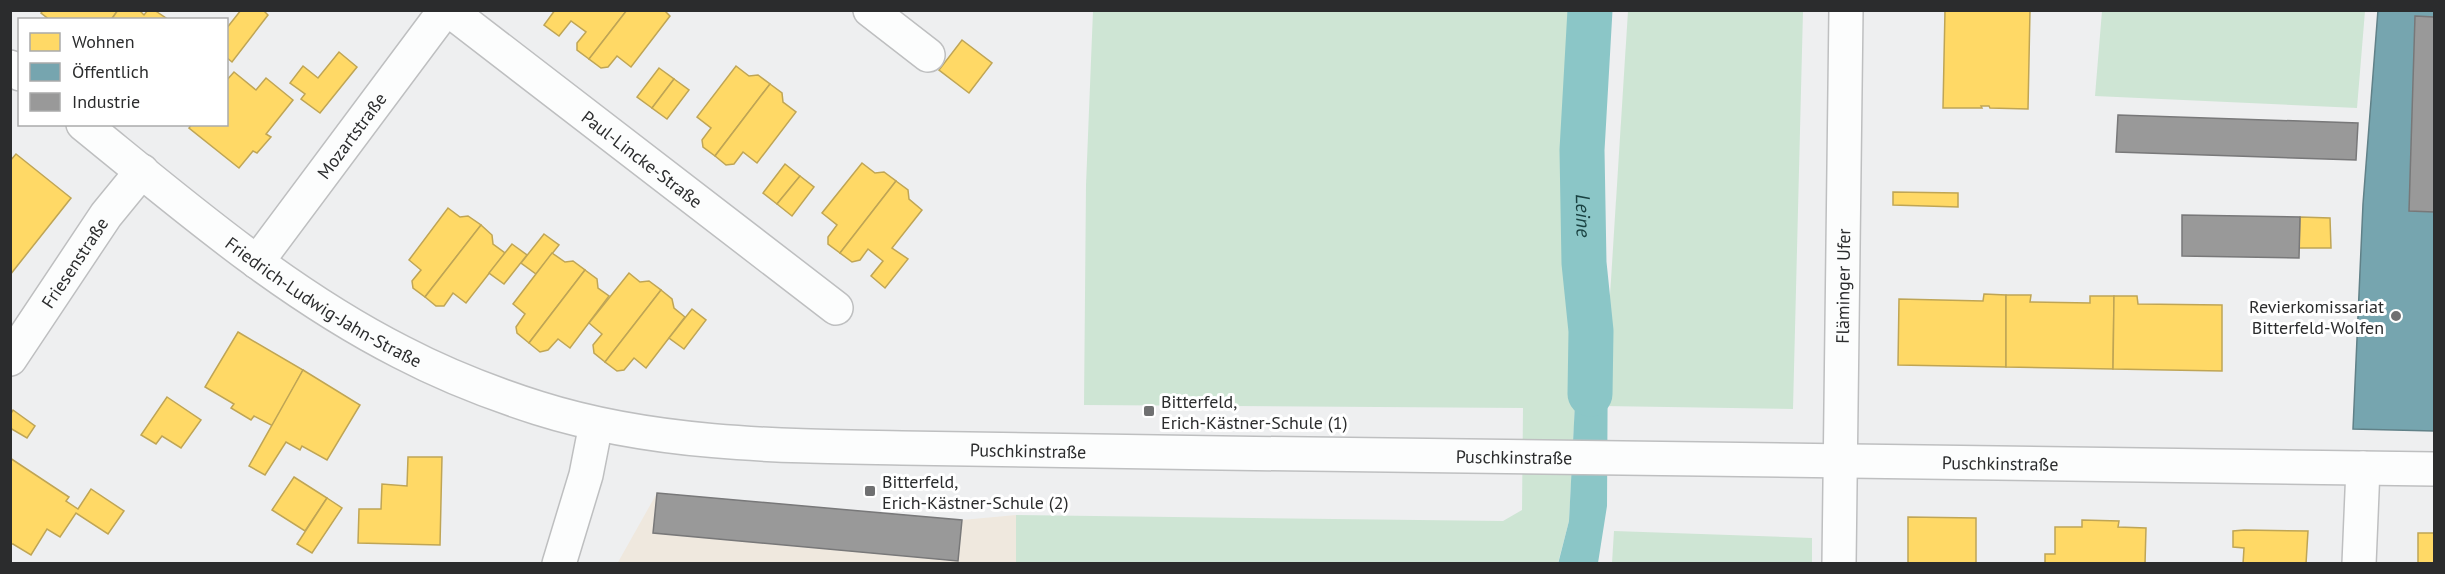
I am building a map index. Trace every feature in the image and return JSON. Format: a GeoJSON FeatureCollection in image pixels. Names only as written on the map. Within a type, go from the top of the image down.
{"type":"FeatureCollection","features":[{"type":"Feature","properties":{"kind":"street","name":"Mozartstraße"},"geometry":{"type":"LineString","coordinates":[[257,262],[447,10]]}},
{"type":"Feature","properties":{"kind":"street","name":"Paul-Lincke-Straße"},"geometry":{"type":"LineString","coordinates":[[447,10],[836,308]]}},
{"type":"Feature","properties":{"kind":"street"},"geometry":{"type":"LineString","coordinates":[[870,10],[928,55]]}},
{"type":"Feature","properties":{"kind":"street","name":"Fläminger Ufer"},"geometry":{"type":"LineString","coordinates":[[1839,564],[1846,10]]}},
{"type":"Feature","properties":{"kind":"street","name":"Friedrich-Ludwig-Jahn-Straße"},"geometry":{"type":"LineString","coordinates":[[86,126],[257,262],[334,314],[397,351],[450,376],[542,409],[596,424]]}},
{"type":"Feature","properties":{"kind":"street","name":"Friesenstraße"},"geometry":{"type":"LineString","coordinates":[[10,359],[106,215],[142,171]]}},
{"type":"Feature","properties":{"kind":"street"},"geometry":{"type":"LineString","coordinates":[[559,564],[586,475],[596,424]]}},
{"type":"Feature","properties":{"kind":"street","name":"Puschkinstraße"},"geometry":{"type":"LineString","coordinates":[[596,424],[683,438],[833,447],[2434,469]]}},
{"type":"Feature","properties":{"kind":"street"},"geometry":{"type":"LineString","coordinates":[[2359,564],[2363,468]]}},
{"type":"Feature","properties":{"kind":"shaded area"},"geometry":{"type":"Polygon","coordinates":[[[657,493],[962,520],[1016,515],[1016,563],[617,564],[657,493]]]}},
{"type":"Feature","properties":{"kind":"green space"},"geometry":{"type":"Polygon","coordinates":[[[1093,11],[1596,11],[1569,521],[1558,563],[1016,564],[1016,515],[1503,521],[1522,510],[1523,408],[1084,405],[1086,185],[1093,11]]]}},
{"type":"Feature","properties":{"kind":"green space"},"geometry":{"type":"Polygon","coordinates":[[[1628,11],[1803,11],[1793,409],[1603,406],[1628,11]]]}},
{"type":"Feature","properties":{"kind":"green space"},"geometry":{"type":"Polygon","coordinates":[[[2102,11],[2365,11],[2357,108],[2095,96],[2102,11]]]}},
{"type":"Feature","properties":{"kind":"green space"},"geometry":{"type":"Polygon","coordinates":[[[1614,531],[1812,538],[1812,563],[1612,563],[1614,531]]]}},
{"type":"Feature","properties":{"kind":"water"},"geometry":{"type":"Polygon","coordinates":[[[1575,332],[1608,332],[1607,506],[1598,563],[1558,564],[1569,521],[1575,403],[1575,332]]]}},
{"type":"Feature","properties":{"kind":"building: Wohnen"},"geometry":{"type":"Polygon","coordinates":[[[43,10],[118,10],[112,18],[47,18],[41,13],[43,10]]]}},
{"type":"Feature","properties":{"kind":"building: Wohnen"},"geometry":{"type":"Polygon","coordinates":[[[118,10],[139,10],[144,15],[148,10],[154,10],[166,18],[112,18],[118,10]]]}},
{"type":"Feature","properties":{"kind":"building: Wohnen"},"geometry":{"type":"Polygon","coordinates":[[[241,10],[263,10],[268,15],[232,62],[228,59],[228,26],[241,10]]]}},
{"type":"Feature","properties":{"kind":"building: Wohnen"},"geometry":{"type":"Polygon","coordinates":[[[555,10],[627,10],[589,59],[577,50],[577,43],[586,32],[571,21],[559,36],[544,25],[555,10]]]}},
{"type":"Feature","properties":{"kind":"building: Wohnen"},"geometry":{"type":"Polygon","coordinates":[[[627,10],[664,10],[670,16],[631,67],[617,56],[608,67],[601,68],[589,59],[627,10]]]}},
{"type":"Feature","properties":{"kind":"building: Wohnen"},"geometry":{"type":"Polygon","coordinates":[[[1945,10],[2030,10],[2028,109],[1990,108],[1989,106],[1943,108],[1945,10]]]}},
{"type":"Feature","properties":{"kind":"building: Wohnen"},"geometry":{"type":"Polygon","coordinates":[[[962,40],[992,63],[969,93],[939,70],[962,40]]]}},
{"type":"Feature","properties":{"kind":"building: Wohnen"},"geometry":{"type":"Polygon","coordinates":[[[339,52],[357,67],[320,113],[301,99],[305,94],[290,83],[303,66],[318,78],[339,52]]]}},
{"type":"Feature","properties":{"kind":"building: Wohnen"},"geometry":{"type":"Polygon","coordinates":[[[736,66],[749,76],[758,75],[770,84],[715,156],[703,147],[702,140],[711,128],[697,117],[736,66]]]}},
{"type":"Feature","properties":{"kind":"building: Wohnen"},"geometry":{"type":"Polygon","coordinates":[[[659,68],[674,79],[652,108],[637,97],[659,68]]]}},
{"type":"Feature","properties":{"kind":"building: Wohnen"},"geometry":{"type":"Polygon","coordinates":[[[234,72],[256,90],[266,78],[293,100],[266,134],[271,137],[257,153],[253,151],[239,168],[189,128],[190,126],[228,126],[228,79],[234,72]]]}},
{"type":"Feature","properties":{"kind":"building: Wohnen"},"geometry":{"type":"Polygon","coordinates":[[[674,79],[689,90],[667,119],[652,108],[674,79]]]}},
{"type":"Feature","properties":{"kind":"building: Wohnen"},"geometry":{"type":"Polygon","coordinates":[[[770,84],[782,93],[783,102],[796,112],[757,163],[743,152],[734,164],[726,165],[715,156],[770,84]]]}},
{"type":"Feature","properties":{"kind":"building: Wohnen"},"geometry":{"type":"Polygon","coordinates":[[[16,154],[71,198],[10,275],[10,161],[16,154]]]}},
{"type":"Feature","properties":{"kind":"building: Wohnen"},"geometry":{"type":"Polygon","coordinates":[[[862,163],[875,173],[884,172],[896,181],[840,253],[828,244],[828,237],[837,225],[822,213],[862,163]]]}},
{"type":"Feature","properties":{"kind":"building: Wohnen"},"geometry":{"type":"Polygon","coordinates":[[[785,164],[800,176],[777,204],[763,193],[785,164]]]}},
{"type":"Feature","properties":{"kind":"building: Wohnen"},"geometry":{"type":"Polygon","coordinates":[[[800,176],[814,187],[792,216],[777,204],[800,176]]]}},
{"type":"Feature","properties":{"kind":"building: Wohnen"},"geometry":{"type":"Polygon","coordinates":[[[896,181],[908,190],[909,199],[922,210],[892,248],[908,259],[885,288],[871,276],[883,261],[868,249],[860,260],[852,262],[840,253],[896,181]]]}},
{"type":"Feature","properties":{"kind":"building: Wohnen"},"geometry":{"type":"Polygon","coordinates":[[[1893,192],[1958,193],[1958,207],[1893,205],[1893,192]]]}},
{"type":"Feature","properties":{"kind":"building: Wohnen"},"geometry":{"type":"Polygon","coordinates":[[[448,208],[460,217],[468,216],[481,225],[425,297],[413,288],[412,281],[421,270],[409,260],[448,208]]]}},
{"type":"Feature","properties":{"kind":"building: Wohnen"},"geometry":{"type":"Polygon","coordinates":[[[2300,217],[2330,218],[2331,248],[2299,248],[2300,217]]]}},
{"type":"Feature","properties":{"kind":"building: Wohnen"},"geometry":{"type":"Polygon","coordinates":[[[481,225],[492,235],[493,244],[505,253],[466,303],[453,293],[444,306],[436,306],[425,297],[481,225]]]}},
{"type":"Feature","properties":{"kind":"building: Wohnen"},"geometry":{"type":"Polygon","coordinates":[[[544,234],[559,245],[536,274],[521,263],[544,234]]]}},
{"type":"Feature","properties":{"kind":"building: Wohnen"},"geometry":{"type":"Polygon","coordinates":[[[512,244],[527,255],[504,284],[489,273],[512,244]]]}},
{"type":"Feature","properties":{"kind":"building: Wohnen"},"geometry":{"type":"Polygon","coordinates":[[[552,253],[565,262],[573,261],[585,270],[529,343],[517,333],[516,327],[525,314],[513,304],[552,253]]]}},
{"type":"Feature","properties":{"kind":"building: Wohnen"},"geometry":{"type":"Polygon","coordinates":[[[585,270],[597,279],[598,288],[609,296],[570,348],[558,339],[548,350],[540,352],[529,343],[585,270]]]}},
{"type":"Feature","properties":{"kind":"building: Wohnen"},"geometry":{"type":"Polygon","coordinates":[[[629,273],[640,282],[649,281],[661,290],[605,362],[594,353],[593,345],[602,334],[589,323],[629,273]]]}},
{"type":"Feature","properties":{"kind":"building: Wohnen"},"geometry":{"type":"Polygon","coordinates":[[[661,290],[672,299],[674,308],[685,317],[646,368],[634,358],[624,370],[617,371],[605,362],[661,290]]]}},
{"type":"Feature","properties":{"kind":"building: Wohnen"},"geometry":{"type":"Polygon","coordinates":[[[1984,294],[2006,295],[2006,367],[1898,365],[1899,299],[1983,301],[1984,294]]]}},
{"type":"Feature","properties":{"kind":"building: Wohnen"},"geometry":{"type":"Polygon","coordinates":[[[2006,295],[2031,295],[2030,302],[2090,303],[2090,296],[2114,296],[2113,369],[2006,367],[2006,295]]]}},
{"type":"Feature","properties":{"kind":"building: Wohnen"},"geometry":{"type":"Polygon","coordinates":[[[2114,296],[2137,296],[2138,304],[2222,305],[2222,371],[2113,369],[2114,296]]]}},
{"type":"Feature","properties":{"kind":"building: Wohnen"},"geometry":{"type":"Polygon","coordinates":[[[692,309],[706,320],[684,349],[669,338],[692,309]]]}},
{"type":"Feature","properties":{"kind":"building: Wohnen"},"geometry":{"type":"Polygon","coordinates":[[[238,332],[303,370],[273,426],[254,416],[251,420],[231,408],[234,404],[205,387],[238,332]]]}},
{"type":"Feature","properties":{"kind":"building: Wohnen"},"geometry":{"type":"Polygon","coordinates":[[[303,370],[360,405],[327,460],[302,446],[300,450],[286,442],[265,475],[249,466],[303,370]]]}},
{"type":"Feature","properties":{"kind":"building: Wohnen"},"geometry":{"type":"Polygon","coordinates":[[[167,397],[201,420],[181,448],[162,436],[156,444],[141,435],[167,397]]]}},
{"type":"Feature","properties":{"kind":"building: Wohnen"},"geometry":{"type":"Polygon","coordinates":[[[13,410],[35,426],[27,438],[10,428],[10,415],[13,410]]]}},
{"type":"Feature","properties":{"kind":"building: Wohnen"},"geometry":{"type":"Polygon","coordinates":[[[408,457],[442,457],[440,545],[358,543],[359,509],[381,509],[382,484],[407,486],[408,457]]]}},
{"type":"Feature","properties":{"kind":"building: Wohnen"},"geometry":{"type":"Polygon","coordinates":[[[10,458],[69,497],[66,501],[78,509],[91,489],[124,511],[108,534],[76,513],[60,537],[47,529],[31,555],[10,544],[10,458]]]}},
{"type":"Feature","properties":{"kind":"building: Wohnen"},"geometry":{"type":"Polygon","coordinates":[[[294,477],[327,498],[305,531],[272,510],[294,477]]]}},
{"type":"Feature","properties":{"kind":"building: Wohnen"},"geometry":{"type":"Polygon","coordinates":[[[327,498],[342,508],[312,553],[297,544],[327,498]]]}},
{"type":"Feature","properties":{"kind":"building: Wohnen"},"geometry":{"type":"Polygon","coordinates":[[[1908,517],[1976,518],[1976,564],[1908,564],[1908,517]]]}},
{"type":"Feature","properties":{"kind":"building: Wohnen"},"geometry":{"type":"Polygon","coordinates":[[[2082,520],[2119,521],[2118,527],[2146,528],[2145,564],[2045,564],[2045,554],[2055,554],[2055,527],[2082,527],[2082,520]]]}},
{"type":"Feature","properties":{"kind":"building: Wohnen"},"geometry":{"type":"Polygon","coordinates":[[[2233,531],[2308,531],[2306,564],[2243,564],[2244,548],[2233,547],[2233,531]]]}},
{"type":"Feature","properties":{"kind":"building: Wohnen"},"geometry":{"type":"Polygon","coordinates":[[[2418,533],[2434,533],[2434,564],[2418,564],[2418,533]]]}},
{"type":"Feature","properties":{"kind":"building: Öffentlich","name":"Revierkomissariat Bitterfeld-Wolfen"},"geometry":{"type":"Polygon","coordinates":[[[2378,10],[2434,10],[2434,431],[2353,429],[2363,204],[2378,10]]]}},
{"type":"Feature","properties":{"kind":"building: Industrie"},"geometry":{"type":"Polygon","coordinates":[[[2415,16],[2434,17],[2434,212],[2409,211],[2415,16]]]}},
{"type":"Feature","properties":{"kind":"building: Industrie"},"geometry":{"type":"Polygon","coordinates":[[[2118,115],[2358,123],[2356,160],[2116,152],[2118,115]]]}},
{"type":"Feature","properties":{"kind":"building: Industrie"},"geometry":{"type":"Polygon","coordinates":[[[2182,215],[2300,217],[2299,258],[2182,256],[2182,215]]]}},
{"type":"Feature","properties":{"kind":"building: Industrie"},"geometry":{"type":"Polygon","coordinates":[[[657,493],[962,520],[958,561],[653,533],[657,493]]]}},
{"type":"Feature","properties":{"kind":"waterway","name":"Leine"},"geometry":{"type":"LineString","coordinates":[[1590,10],[1582,150],[1584,263],[1591,331],[1590,394]]}},
{"type":"Feature","properties":{"kind":"place","name":"Revierkomissariat Bitterfeld-Wolfen"},"geometry":{"type":"Point","coordinates":[2396,316]}},
{"type":"Feature","properties":{"kind":"place","name":"Bitterfeld, Erich-Kästner-Schule (1)"},"geometry":{"type":"Point","coordinates":[1149,411]}},
{"type":"Feature","properties":{"kind":"place","name":"Bitterfeld, Erich-Kästner-Schule (2)"},"geometry":{"type":"Point","coordinates":[870,491]}}]}
